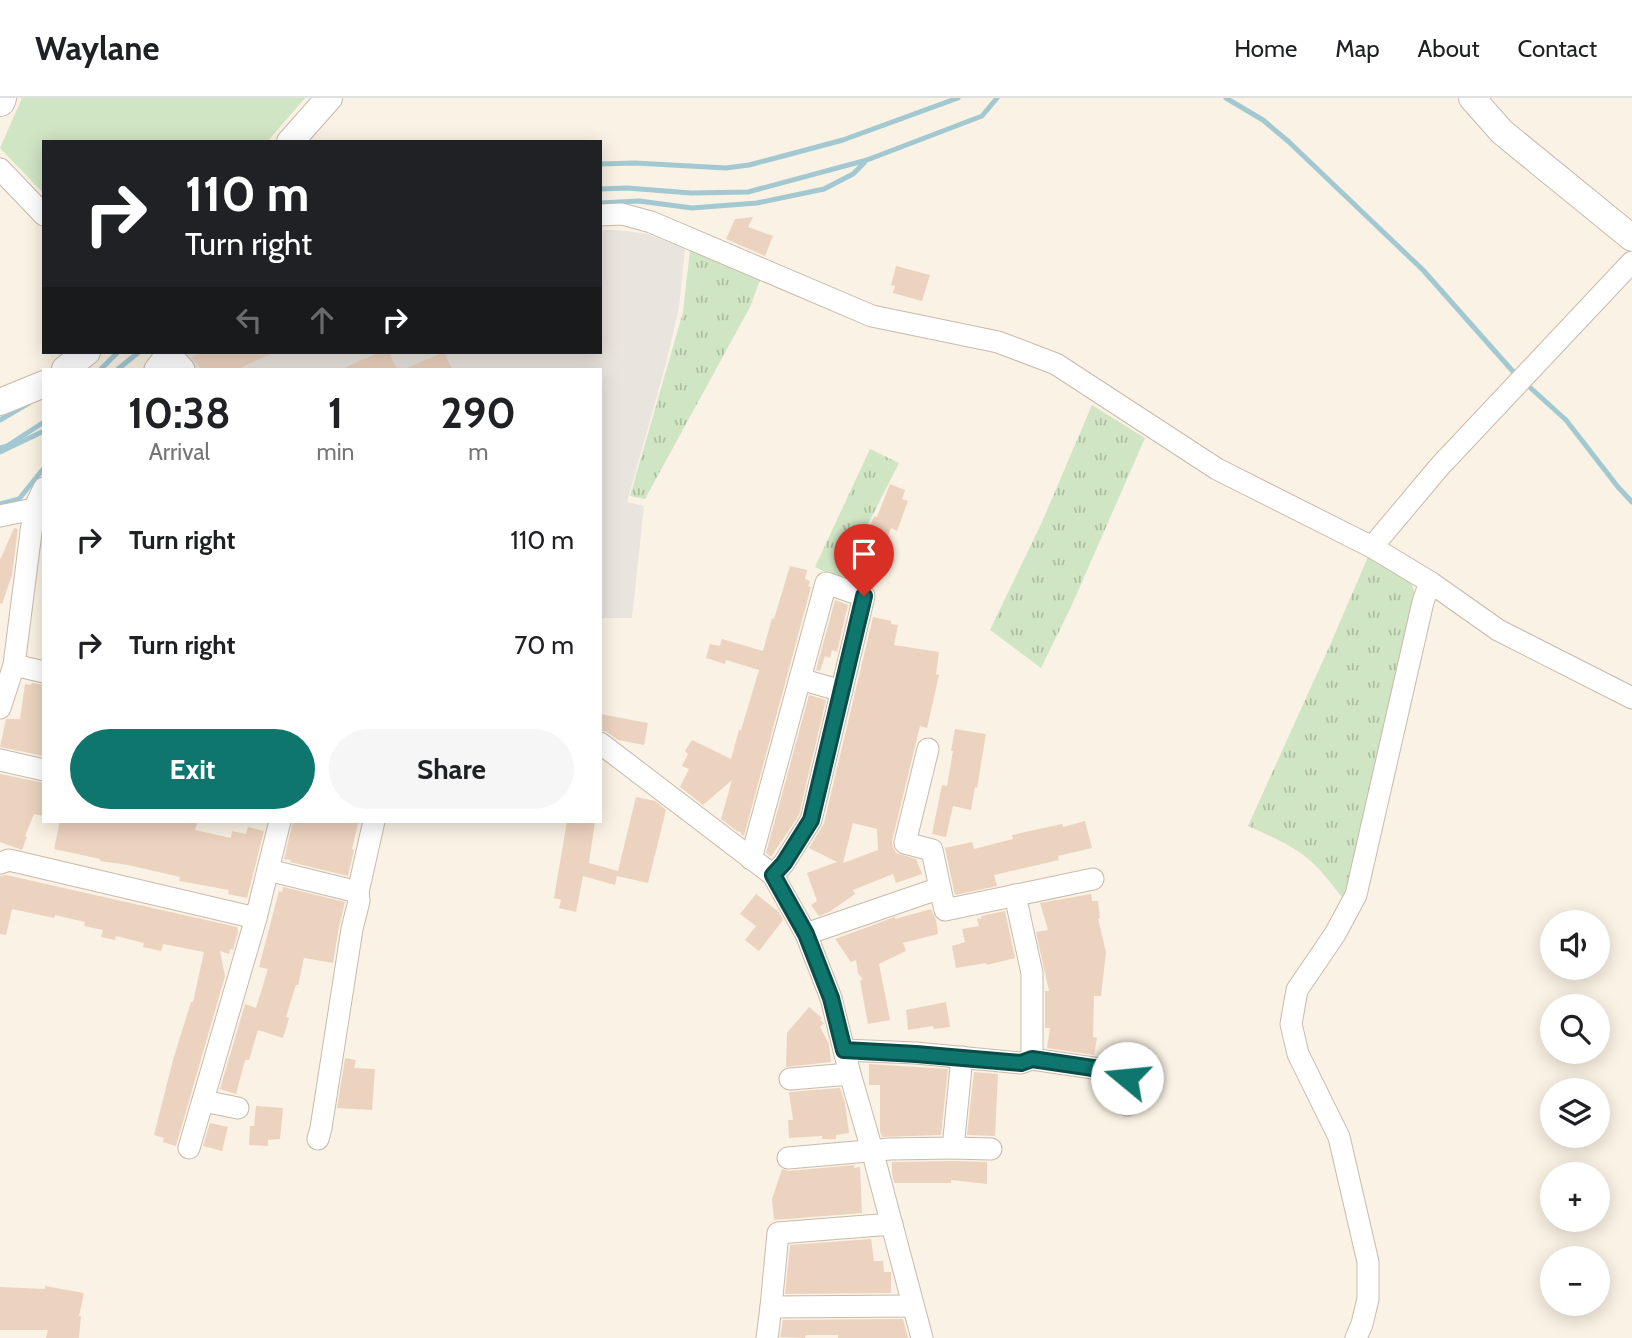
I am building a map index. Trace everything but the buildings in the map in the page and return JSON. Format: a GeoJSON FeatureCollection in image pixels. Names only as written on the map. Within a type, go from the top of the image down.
{"type":"FeatureCollection","features":[{"type":"Feature","properties":{"kind":"street"},"geometry":{"type":"LineString","coordinates":[[292,140],[329,98]]}},
{"type":"Feature","properties":{"kind":"street"},"geometry":{"type":"LineString","coordinates":[[1472,98],[1502,132],[1632,239]]}},
{"type":"Feature","properties":{"kind":"street"},"geometry":{"type":"LineString","coordinates":[[0,169],[42,213]]}},
{"type":"Feature","properties":{"kind":"street"},"geometry":{"type":"LineString","coordinates":[[602,215],[622,214],[650,222],[872,316],[998,342],[1056,364],[1217,469],[1372,547],[1430,582],[1498,630],[1632,698]]}},
{"type":"Feature","properties":{"kind":"street"},"geometry":{"type":"LineString","coordinates":[[1372,547],[1440,466],[1632,262]]}},
{"type":"Feature","properties":{"kind":"street"},"geometry":{"type":"LineString","coordinates":[[66,368],[84,354]]}},
{"type":"Feature","properties":{"kind":"street"},"geometry":{"type":"LineString","coordinates":[[169,354],[183,368]]}},
{"type":"Feature","properties":{"kind":"street"},"geometry":{"type":"LineString","coordinates":[[0,402],[42,385]]}},
{"type":"Feature","properties":{"kind":"street"},"geometry":{"type":"LineString","coordinates":[[0,708],[14,665],[34,509],[42,492]]}},
{"type":"Feature","properties":{"kind":"street"},"geometry":{"type":"LineString","coordinates":[[0,516],[34,509]]}},
{"type":"Feature","properties":{"kind":"street"},"geometry":{"type":"LineString","coordinates":[[1356,1338],[1368,1299],[1368,1262],[1339,1137],[1298,1055],[1291,1024],[1297,990],[1335,934],[1356,895],[1430,582]]}},
{"type":"Feature","properties":{"kind":"street"},"geometry":{"type":"LineString","coordinates":[[751,859],[826,583],[864,596],[811,820],[784,863],[773,875]]}},
{"type":"Feature","properties":{"kind":"street"},"geometry":{"type":"LineString","coordinates":[[14,665],[42,672]]}},
{"type":"Feature","properties":{"kind":"street"},"geometry":{"type":"LineString","coordinates":[[800,679],[842,691]]}},
{"type":"Feature","properties":{"kind":"street"},"geometry":{"type":"LineString","coordinates":[[602,745],[773,875],[806,934],[831,998],[922,1338]]}},
{"type":"Feature","properties":{"kind":"street"},"geometry":{"type":"LineString","coordinates":[[928,749],[905,843],[932,850],[945,910],[1093,879]]}},
{"type":"Feature","properties":{"kind":"street"},"geometry":{"type":"LineString","coordinates":[[0,760],[42,770]]}},
{"type":"Feature","properties":{"kind":"street"},"geometry":{"type":"LineString","coordinates":[[189,1148],[256,918],[268,870],[275,823]]}},
{"type":"Feature","properties":{"kind":"street"},"geometry":{"type":"LineString","coordinates":[[318,1139],[352,929],[359,901],[358,892],[374,823]]}},
{"type":"Feature","properties":{"kind":"street"},"geometry":{"type":"LineString","coordinates":[[0,863],[9,860],[256,918]]}},
{"type":"Feature","properties":{"kind":"street"},"geometry":{"type":"LineString","coordinates":[[268,870],[358,892]]}},
{"type":"Feature","properties":{"kind":"street"},"geometry":{"type":"LineString","coordinates":[[806,934],[940,888]]}},
{"type":"Feature","properties":{"kind":"street"},"geometry":{"type":"LineString","coordinates":[[1014,895],[1032,973],[1032,1059]]}},
{"type":"Feature","properties":{"kind":"street"},"geometry":{"type":"LineString","coordinates":[[844,1050],[1021,1063],[1032,1059],[1120,1072],[1127,1078],[1127,1105]]}},
{"type":"Feature","properties":{"kind":"street"},"geometry":{"type":"LineString","coordinates":[[953,1148],[962,1057]]}},
{"type":"Feature","properties":{"kind":"street"},"geometry":{"type":"LineString","coordinates":[[790,1079],[850,1074]]}},
{"type":"Feature","properties":{"kind":"street"},"geometry":{"type":"LineString","coordinates":[[203,1101],[238,1108]]}},
{"type":"Feature","properties":{"kind":"street"},"geometry":{"type":"LineString","coordinates":[[788,1157],[872,1150],[991,1149]]}},
{"type":"Feature","properties":{"kind":"street"},"geometry":{"type":"LineString","coordinates":[[766,1338],[778,1233],[892,1224]]}},
{"type":"Feature","properties":{"kind":"street"},"geometry":{"type":"LineString","coordinates":[[771,1307],[912,1306]]}},
{"type":"Feature","properties":{"kind":"shaded area"},"geometry":{"type":"Polygon","coordinates":[[[602,230],[648,234],[685,249],[679,307],[666,364],[627,502],[644,506],[632,618],[602,618],[602,368],[197,368],[183,354],[602,354],[602,230]]]}},
{"type":"Feature","properties":{"kind":"green space"},"geometry":{"type":"Polygon","coordinates":[[[22,98],[305,98],[269,140],[42,140],[42,192],[0,148],[22,98]]]}},
{"type":"Feature","properties":{"kind":"green space"},"geometry":{"type":"Polygon","coordinates":[[[690,250],[760,280],[750,307],[645,499],[630,496],[683,312],[690,250]]]}},
{"type":"Feature","properties":{"kind":"green space"},"geometry":{"type":"Polygon","coordinates":[[[1092,405],[1145,438],[1071,607],[1041,668],[990,630],[1042,522],[1092,405]]]}},
{"type":"Feature","properties":{"kind":"green space"},"geometry":{"type":"Polygon","coordinates":[[[870,449],[899,463],[840,579],[815,567],[870,449]]]}},
{"type":"Feature","properties":{"kind":"green space"},"geometry":{"type":"Polygon","coordinates":[[[1368,557],[1410,579],[1416,597],[1345,901],[1307,858],[1286,844],[1248,826],[1368,557]]]}},
{"type":"Feature","properties":{"kind":"waterway"},"geometry":{"type":"LineString","coordinates":[[602,164],[726,168],[749,165],[843,140],[958,98]]}},
{"type":"Feature","properties":{"kind":"waterway"},"geometry":{"type":"LineString","coordinates":[[602,189],[691,193],[748,192],[867,160],[982,116],[997,98]]}},
{"type":"Feature","properties":{"kind":"waterway"},"geometry":{"type":"LineString","coordinates":[[1226,98],[1263,120],[1289,142],[1423,270],[1517,376]]}},
{"type":"Feature","properties":{"kind":"waterway"},"geometry":{"type":"LineString","coordinates":[[602,203],[639,201],[692,208],[757,203],[824,189],[853,174],[864,163]]}},
{"type":"Feature","properties":{"kind":"waterway"},"geometry":{"type":"LineString","coordinates":[[102,368],[116,354]]}},
{"type":"Feature","properties":{"kind":"waterway"},"geometry":{"type":"LineString","coordinates":[[119,368],[137,354]]}},
{"type":"Feature","properties":{"kind":"waterway"},"geometry":{"type":"LineString","coordinates":[[1524,382],[1566,420],[1632,502]]}},
{"type":"Feature","properties":{"kind":"waterway"},"geometry":{"type":"LineString","coordinates":[[0,420],[29,403]]}},
{"type":"Feature","properties":{"kind":"waterway"},"geometry":{"type":"LineString","coordinates":[[0,448],[42,423]]}},
{"type":"Feature","properties":{"kind":"waterway"},"geometry":{"type":"LineString","coordinates":[[0,452],[42,432]]}},
{"type":"Feature","properties":{"kind":"waterway"},"geometry":{"type":"LineString","coordinates":[[0,504],[19,499],[42,470]]}},
{"type":"Feature","properties":{"kind":"route"},"geometry":{"type":"LineString","coordinates":[[864,596],[811,820],[784,863],[773,875],[806,934],[831,998],[844,1050],[1021,1063],[1032,1059],[1120,1072],[1127,1078]]}}]}
